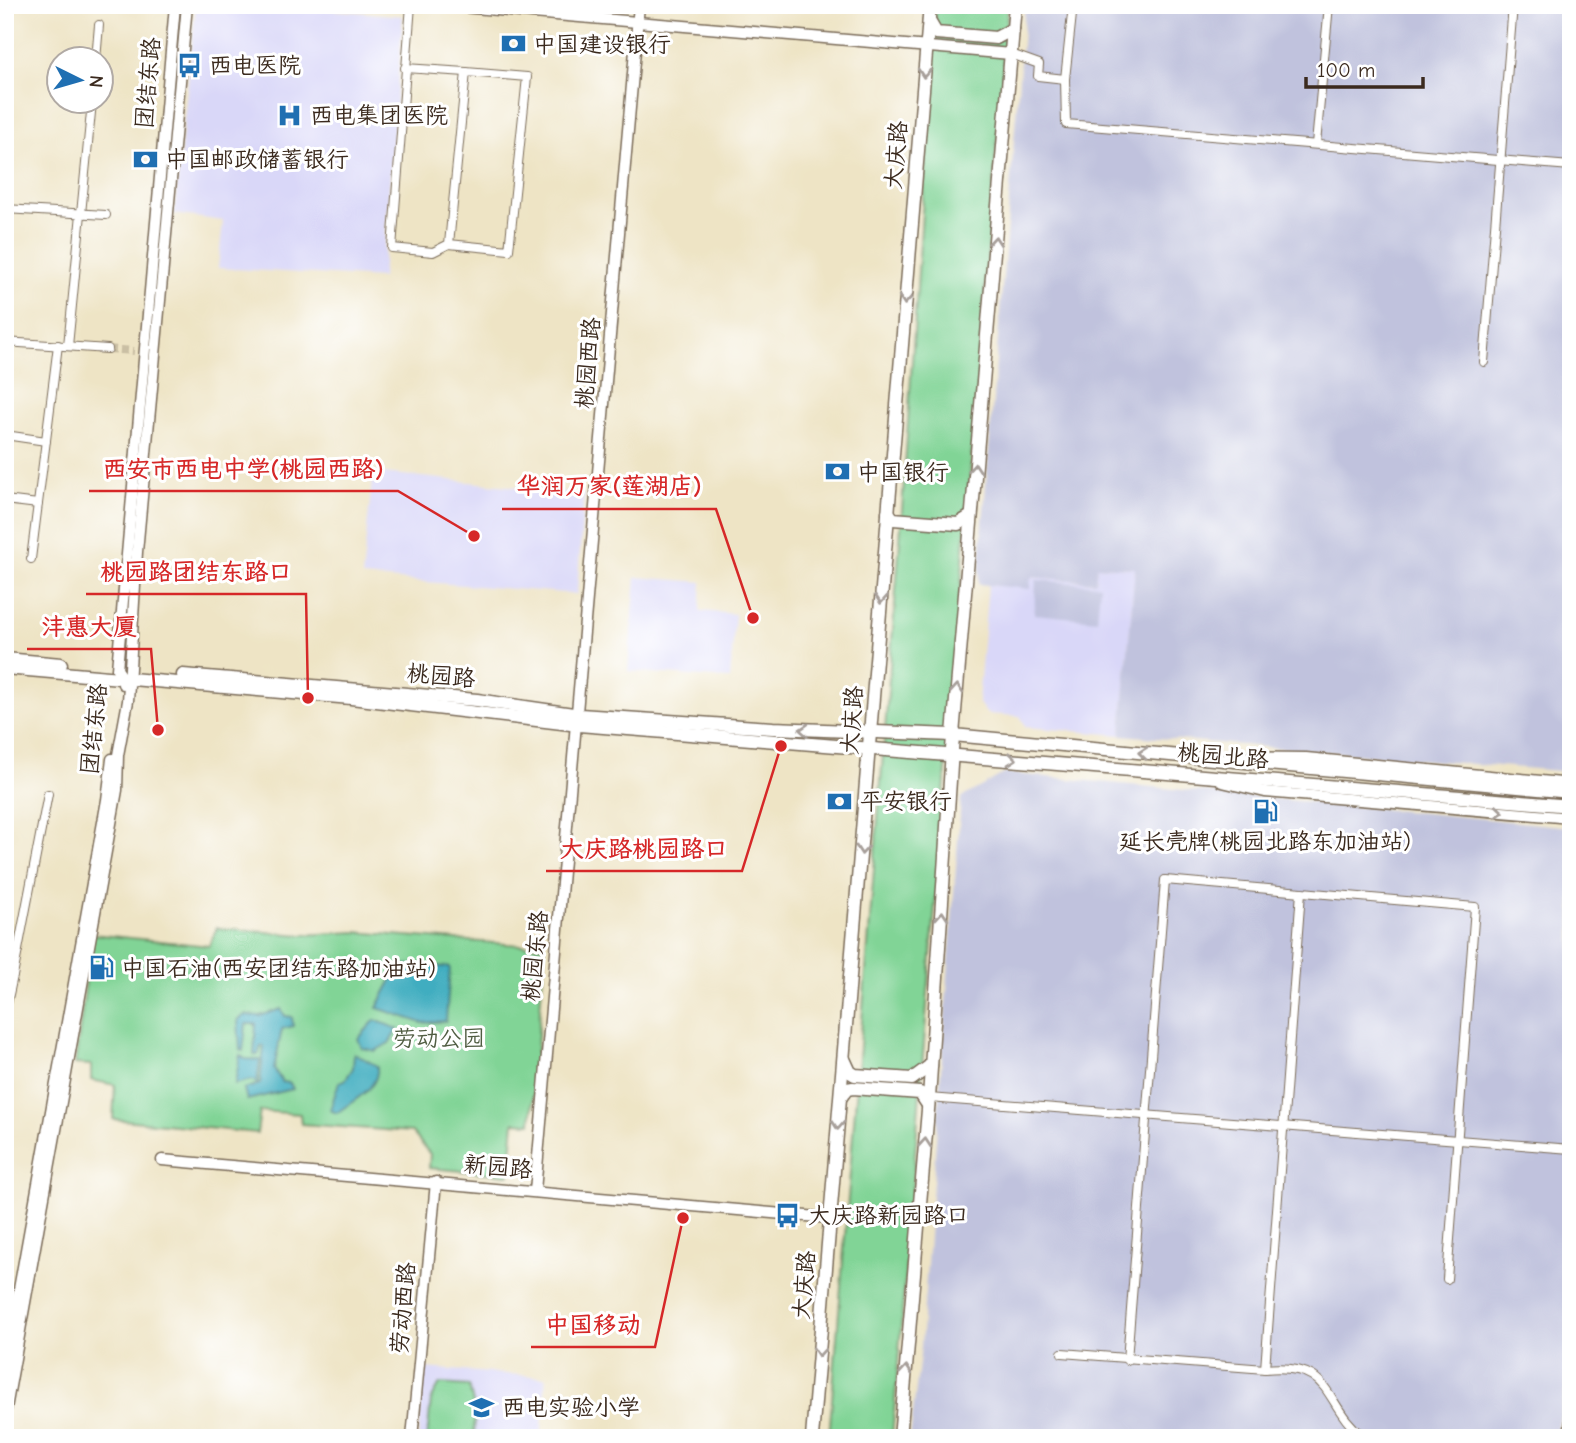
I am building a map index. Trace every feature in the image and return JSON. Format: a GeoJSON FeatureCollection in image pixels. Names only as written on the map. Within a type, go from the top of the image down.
{"type":"FeatureCollection","features":[{"type":"Feature","properties":{"kind":"main road","name":"大庆路"},"geometry":{"type":"LineString","coordinates":[[813,1438],[930,5]]}},
{"type":"Feature","properties":{"kind":"main road"},"geometry":{"type":"LineString","coordinates":[[900,1438],[929,1102],[953,735],[1015,5]]}},
{"type":"Feature","properties":{"kind":"main road"},"geometry":{"type":"LineString","coordinates":[[929,21],[936,33],[996,38],[1013,29]]}},
{"type":"Feature","properties":{"kind":"main road"},"geometry":{"type":"LineString","coordinates":[[926,47],[936,37],[999,42],[1011,53]]}},
{"type":"Feature","properties":{"kind":"main road"},"geometry":{"type":"LineString","coordinates":[[888,512],[893,519],[958,524],[971,516]]}},
{"type":"Feature","properties":{"kind":"main road"},"geometry":{"type":"LineString","coordinates":[[886,529],[893,523],[958,528],[965,530],[970,536]]}},
{"type":"Feature","properties":{"kind":"main road","name":"桃园路"},"geometry":{"type":"LineString","coordinates":[[5,659],[124,674],[871,748]]}},
{"type":"Feature","properties":{"kind":"main road","name":"桃园路"},"geometry":{"type":"LineString","coordinates":[[5,668],[124,674]]}},
{"type":"Feature","properties":{"kind":"main road","name":"桃园路"},"geometry":{"type":"LineString","coordinates":[[579,720],[872,734]]}},
{"type":"Feature","properties":{"kind":"main road","name":"桃园北路"},"geometry":{"type":"LineString","coordinates":[[872,734],[953,735],[1571,792]]}},
{"type":"Feature","properties":{"kind":"main road","name":"桃园北路"},"geometry":{"type":"LineString","coordinates":[[871,748],[1571,806]]}},
{"type":"Feature","properties":{"kind":"main road"},"geometry":{"type":"LineString","coordinates":[[844,1059],[850,1072],[855,1075],[917,1077],[931,1065]]}},
{"type":"Feature","properties":{"kind":"main road"},"geometry":{"type":"LineString","coordinates":[[841,1097],[847,1089],[853,1088],[919,1093],[929,1102]]}},
{"type":"Feature","properties":{"kind":"street","name":"团结东路"},"geometry":{"type":"LineString","coordinates":[[5,1367],[107,800],[124,674],[146,352],[175,5]]}},
{"type":"Feature","properties":{"kind":"street"},"geometry":{"type":"LineString","coordinates":[[5,1414],[117,790],[124,674],[187,5]]}},
{"type":"Feature","properties":{"kind":"street"},"geometry":{"type":"LineString","coordinates":[[405,68],[527,77],[509,250],[449,244],[433,252],[392,248],[405,68],[411,5]]}},
{"type":"Feature","properties":{"kind":"street"},"geometry":{"type":"LineString","coordinates":[[438,5],[926,47]]}},
{"type":"Feature","properties":{"kind":"street","name":"桃园西路"},"geometry":{"type":"LineString","coordinates":[[579,720],[639,5]]}},
{"type":"Feature","properties":{"kind":"street"},"geometry":{"type":"LineString","coordinates":[[1073,5],[1065,79],[1066,124],[1501,158],[1571,166]]}},
{"type":"Feature","properties":{"kind":"street"},"geometry":{"type":"LineString","coordinates":[[1316,144],[1329,5]]}},
{"type":"Feature","properties":{"kind":"street"},"geometry":{"type":"LineString","coordinates":[[1484,362],[1514,5]]}},
{"type":"Feature","properties":{"kind":"street"},"geometry":{"type":"LineString","coordinates":[[97,46],[99,25]]}},
{"type":"Feature","properties":{"kind":"street"},"geometry":{"type":"LineString","coordinates":[[1011,53],[1039,64],[1038,76],[1065,79]]}},
{"type":"Feature","properties":{"kind":"street"},"geometry":{"type":"LineString","coordinates":[[449,244],[466,72]]}},
{"type":"Feature","properties":{"kind":"street"},"geometry":{"type":"LineString","coordinates":[[68,346],[91,116]]}},
{"type":"Feature","properties":{"kind":"street"},"geometry":{"type":"LineString","coordinates":[[5,209],[106,215]]}},
{"type":"Feature","properties":{"kind":"street"},"geometry":{"type":"LineString","coordinates":[[5,342],[108,349]]}},
{"type":"Feature","properties":{"kind":"street"},"geometry":{"type":"LineString","coordinates":[[31,559],[58,345]]}},
{"type":"Feature","properties":{"kind":"street"},"geometry":{"type":"LineString","coordinates":[[134,351],[146,352]]}},
{"type":"Feature","properties":{"kind":"street"},"geometry":{"type":"LineString","coordinates":[[5,435],[46,441]]}},
{"type":"Feature","properties":{"kind":"street"},"geometry":{"type":"LineString","coordinates":[[5,500],[38,504]]}},
{"type":"Feature","properties":{"kind":"street","name":"桃园东路"},"geometry":{"type":"LineString","coordinates":[[536,1191],[579,720]]}},
{"type":"Feature","properties":{"kind":"street"},"geometry":{"type":"LineString","coordinates":[[1202,758],[1281,756],[1571,784]]}},
{"type":"Feature","properties":{"kind":"street"},"geometry":{"type":"LineString","coordinates":[[1189,775],[1265,792],[1571,818]]}},
{"type":"Feature","properties":{"kind":"street"},"geometry":{"type":"LineString","coordinates":[[5,1013],[9,975],[48,794]]}},
{"type":"Feature","properties":{"kind":"street"},"geometry":{"type":"LineString","coordinates":[[1127,1360],[1165,880],[1475,907],[1447,1279]]}},
{"type":"Feature","properties":{"kind":"street"},"geometry":{"type":"LineString","coordinates":[[1265,1369],[1301,892]]}},
{"type":"Feature","properties":{"kind":"street"},"geometry":{"type":"LineString","coordinates":[[929,1102],[1146,1115],[1571,1149]]}},
{"type":"Feature","properties":{"kind":"street"},"geometry":{"type":"LineString","coordinates":[[5,1157],[5,1163]]}},
{"type":"Feature","properties":{"kind":"street","name":"新园路"},"geometry":{"type":"LineString","coordinates":[[162,1160],[830,1218]]}},
{"type":"Feature","properties":{"kind":"street","name":"劳动西路"},"geometry":{"type":"LineString","coordinates":[[412,1438],[436,1182]]}},
{"type":"Feature","properties":{"kind":"street"},"geometry":{"type":"LineString","coordinates":[[1062,1353],[1127,1360],[1299,1369],[1329,1391],[1346,1423],[1365,1438]]}},
{"type":"Feature","properties":{"kind":"street"},"geometry":{"type":"LineString","coordinates":[[1568,1438],[1571,1422]]}},
{"type":"Feature","properties":{"kind":"shaded area","name":"西电集团医院"},"geometry":{"type":"Polygon","coordinates":[[[196,5],[274,5],[403,16],[382,278],[218,268],[223,221],[174,214],[196,5]]]}},
{"type":"Feature","properties":{"kind":"shaded area"},"geometry":{"type":"Polygon","coordinates":[[[1025,5],[1571,5],[1571,772],[1121,735],[1135,568],[1097,566],[1095,582],[1031,577],[1030,589],[978,584],[1025,5]]]}},
{"type":"Feature","properties":{"kind":"shaded area"},"geometry":{"type":"Polygon","coordinates":[[[373,472],[584,494],[577,594],[362,577],[373,472]]]}},
{"type":"Feature","properties":{"kind":"shaded area"},"geometry":{"type":"Polygon","coordinates":[[[1097,566],[1135,568],[1121,735],[1026,727],[1020,716],[987,714],[978,702],[988,585],[1029,588],[1030,577],[1095,582],[1097,566]]]}},
{"type":"Feature","properties":{"kind":"shaded area"},"geometry":{"type":"Polygon","coordinates":[[[636,577],[702,582],[700,611],[735,614],[730,679],[628,671],[636,577]]]}},
{"type":"Feature","properties":{"kind":"shaded area"},"geometry":{"type":"Polygon","coordinates":[[[1036,580],[1100,585],[1097,620],[1034,614],[1036,580]]]}},
{"type":"Feature","properties":{"kind":"shaded area"},"geometry":{"type":"Polygon","coordinates":[[[1005,773],[1571,827],[1571,1357],[1556,1438],[910,1438],[921,1346],[961,798],[1005,773]]]}},
{"type":"Feature","properties":{"kind":"shaded area","name":"西电实验小学"},"geometry":{"type":"Polygon","coordinates":[[[424,1368],[546,1377],[541,1438],[418,1438],[424,1368]]]}},
{"type":"Feature","properties":{"kind":"green space"},"geometry":{"type":"Polygon","coordinates":[[[936,5],[1008,5],[892,1438],[829,1438],[900,540],[936,5]]]}},
{"type":"Feature","properties":{"kind":"green space","name":"劳动公园"},"geometry":{"type":"Polygon","coordinates":[[[217,928],[302,935],[355,932],[545,947],[531,1123],[514,1122],[509,1175],[429,1168],[430,1154],[412,1132],[301,1124],[300,1114],[260,1111],[257,1133],[113,1119],[115,1085],[91,1080],[91,1065],[75,1064],[92,934],[209,946],[217,928]]]}},
{"type":"Feature","properties":{"kind":"green space"},"geometry":{"type":"Polygon","coordinates":[[[440,1384],[469,1386],[475,1412],[474,1438],[427,1438],[431,1400],[440,1384]]]}},
{"type":"Feature","properties":{"kind":"water"},"geometry":{"type":"Polygon","coordinates":[[[400,965],[450,967],[446,1021],[422,1023],[377,1008],[400,965]]]}},
{"type":"Feature","properties":{"kind":"water"},"geometry":{"type":"Polygon","coordinates":[[[281,1009],[285,1016],[292,1017],[293,1026],[282,1029],[274,1069],[282,1082],[290,1083],[293,1089],[247,1100],[244,1089],[260,1084],[264,1046],[261,1046],[258,1055],[254,1055],[256,1024],[246,1024],[243,1051],[240,1050],[238,1020],[245,1015],[260,1016],[281,1009]]]}},
{"type":"Feature","properties":{"kind":"water"},"geometry":{"type":"Polygon","coordinates":[[[375,1020],[398,1029],[389,1043],[375,1051],[362,1048],[358,1039],[375,1020]]]}},
{"type":"Feature","properties":{"kind":"water"},"geometry":{"type":"Polygon","coordinates":[[[354,1053],[377,1066],[377,1074],[364,1094],[337,1113],[330,1110],[339,1082],[345,1080],[353,1068],[354,1053]]]}},
{"type":"Feature","properties":{"kind":"water"},"geometry":{"type":"Polygon","coordinates":[[[240,1055],[245,1059],[260,1060],[257,1083],[252,1080],[235,1084],[240,1055]]]}},
{"type":"Feature","properties":{"kind":"tunnel"},"geometry":{"type":"LineString","coordinates":[[108,349],[134,351]]}},
{"type":"Feature","properties":{"kind":"place","name":"中国建设银行"},"geometry":{"type":"Point","coordinates":[513,44]}},
{"type":"Feature","properties":{"kind":"place","name":"西电医院"},"geometry":{"type":"Point","coordinates":[189,65]}},
{"type":"Feature","properties":{"kind":"place","name":"西电集团医院"},"geometry":{"type":"Point","coordinates":[290,115]}},
{"type":"Feature","properties":{"kind":"place","name":"中国邮政储蓄银行"},"geometry":{"type":"Point","coordinates":[145,159]}},
{"type":"Feature","properties":{"kind":"place","name":"中国银行"},"geometry":{"type":"Point","coordinates":[837,472]}},
{"type":"Feature","properties":{"kind":"place","name":"西安市西电中学(桃园西路)"},"geometry":{"type":"Point","coordinates":[474,536]}},
{"type":"Feature","properties":{"kind":"place","name":"华润万家(莲湖店)"},"geometry":{"type":"Point","coordinates":[753,618]}},
{"type":"Feature","properties":{"kind":"place","name":"桃园路团结东路口"},"geometry":{"type":"Point","coordinates":[308,698]}},
{"type":"Feature","properties":{"kind":"place","name":"沣惠大厦"},"geometry":{"type":"Point","coordinates":[158,730]}},
{"type":"Feature","properties":{"kind":"place","name":"大庆路桃园路口"},"geometry":{"type":"Point","coordinates":[781,746]}},
{"type":"Feature","properties":{"kind":"place","name":"平安银行"},"geometry":{"type":"Point","coordinates":[840,801]}},
{"type":"Feature","properties":{"kind":"place","name":"延长壳牌(桃园北路东加油站)"},"geometry":{"type":"Point","coordinates":[1265,811]}},
{"type":"Feature","properties":{"kind":"place","name":"中国石油(西安团结东路加油站)"},"geometry":{"type":"Point","coordinates":[101,968]}},
{"type":"Feature","properties":{"kind":"place","name":"大庆路新园路口"},"geometry":{"type":"Point","coordinates":[788,1215]}},
{"type":"Feature","properties":{"kind":"place","name":"中国移动"},"geometry":{"type":"Point","coordinates":[683,1218]}},
{"type":"Feature","properties":{"kind":"place","name":"西电实验小学"},"geometry":{"type":"Point","coordinates":[482,1407]}}]}
